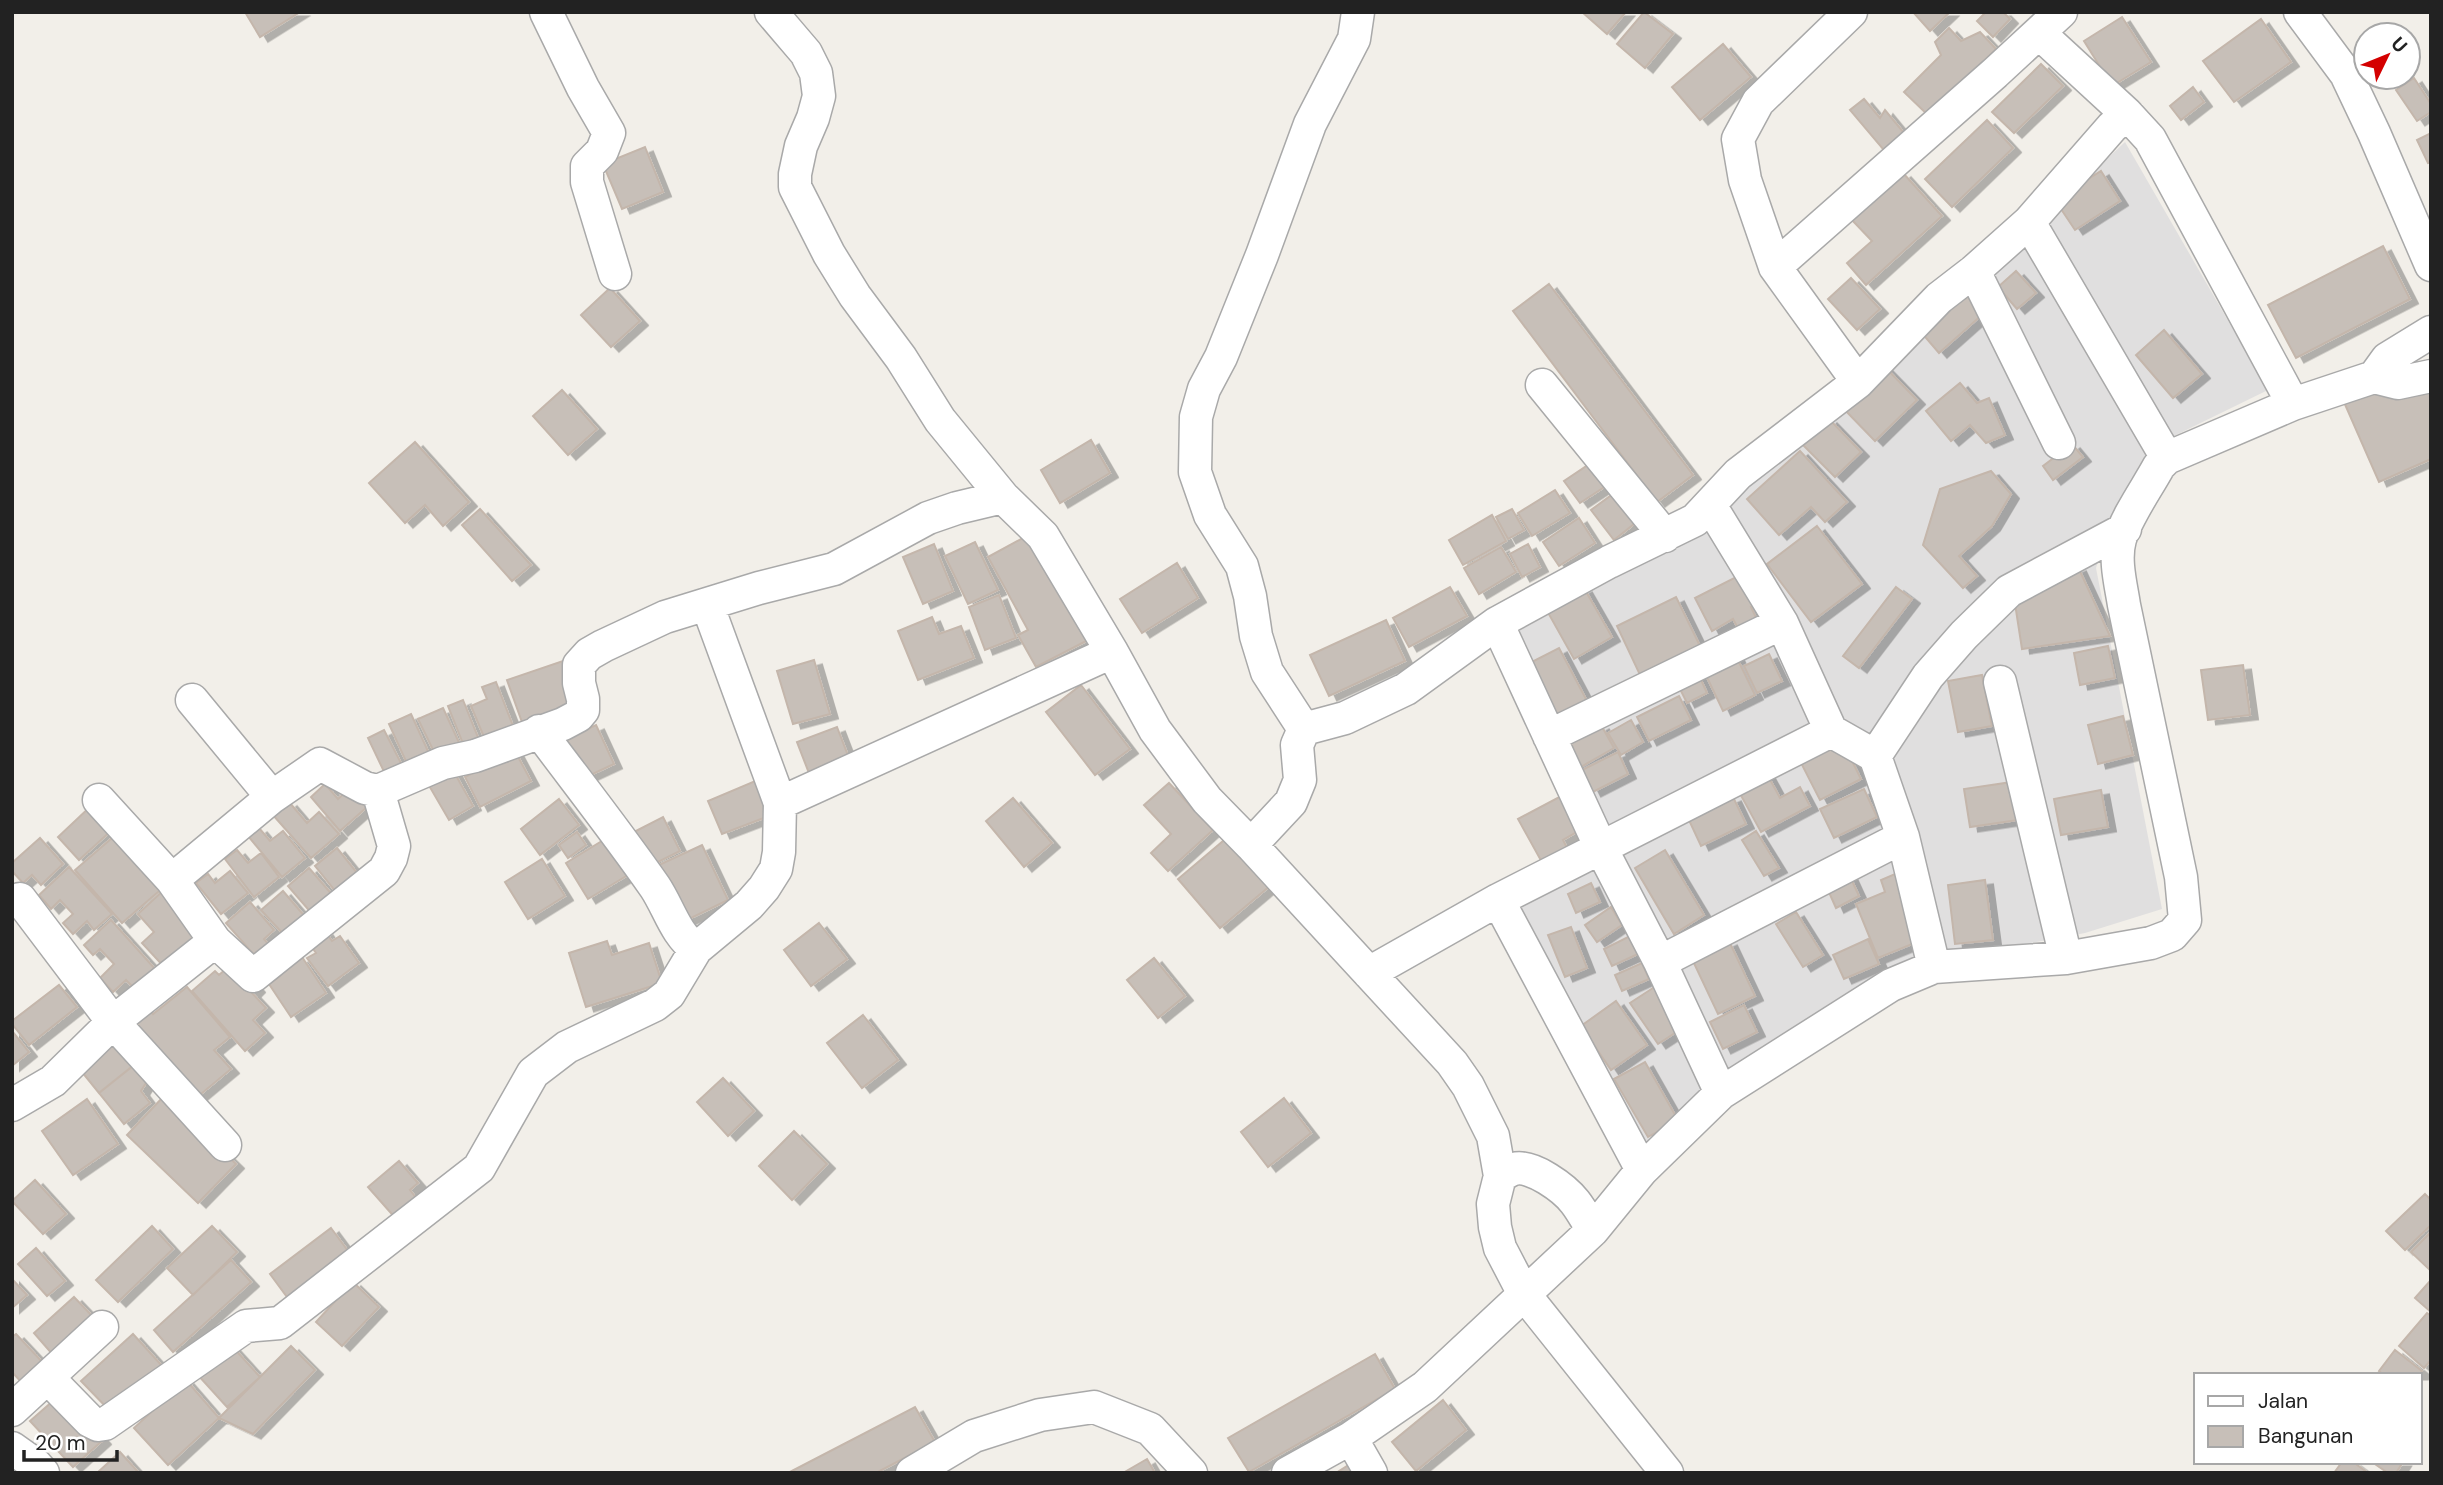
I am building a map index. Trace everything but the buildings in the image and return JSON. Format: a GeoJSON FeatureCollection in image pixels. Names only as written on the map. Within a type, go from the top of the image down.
{"type":"FeatureCollection","features":[{"type":"Feature","properties":{"kind":"street"},"geometry":{"type":"LineString","coordinates":[[546,12],[588,98],[609,133],[601,151],[587,166],[587,183],[615,274]]}},
{"type":"Feature","properties":{"kind":"street"},"geometry":{"type":"LineString","coordinates":[[772,12],[806,53],[816,73],[819,96],[801,146],[795,187],[829,254],[940,420],[1003,498],[1043,536],[1170,752],[1207,800],[1452,1063],[1468,1086],[1493,1136],[1500,1176],[1493,1204],[1500,1248],[1524,1294],[1667,1473]]}},
{"type":"Feature","properties":{"kind":"street"},"geometry":{"type":"LineString","coordinates":[[1304,729],[1267,672],[1256,636],[1242,566],[1210,515],[1195,472],[1196,417],[1204,389],[1221,357],[1262,255],[1310,124],[1354,39],[1358,12]]}},
{"type":"Feature","properties":{"kind":"street"},"geometry":{"type":"LineString","coordinates":[[1851,12],[1758,102],[1738,139],[1745,180],[1776,267],[1858,382]]}},
{"type":"Feature","properties":{"kind":"street"},"geometry":{"type":"LineString","coordinates":[[2300,12],[2346,74],[2423,226],[2431,265]]}},
{"type":"Feature","properties":{"kind":"street"},"geometry":{"type":"LineString","coordinates":[[1776,267],[2050,23],[2150,139],[2293,404]]}},
{"type":"Feature","properties":{"kind":"street"},"geometry":{"type":"LineString","coordinates":[[1304,729],[1345,718],[1406,689],[1497,623],[1609,562],[1695,520],[1738,474],[1858,382],[1938,298],[1975,271],[2029,222],[2112,127],[2127,114]]}},
{"type":"Feature","properties":{"kind":"street"},"geometry":{"type":"LineString","coordinates":[[2029,222],[2167,458]]}},
{"type":"Feature","properties":{"kind":"street"},"geometry":{"type":"LineString","coordinates":[[1975,271],[2059,443]]}},
{"type":"Feature","properties":{"kind":"street"},"geometry":{"type":"LineString","coordinates":[[2374,377],[2387,359],[2431,332]]}},
{"type":"Feature","properties":{"kind":"street"},"geometry":{"type":"LineString","coordinates":[[1288,1473],[1351,1438],[1425,1387],[1593,1230],[1642,1170],[1721,1093],[1891,985],[1934,967],[2066,958],[2151,943],[2172,935],[2185,920],[2181,877],[2124,605],[2118,567],[2119,541],[2124,529],[2159,466],[2167,458],[2293,404],[2374,377],[2398,383],[2431,376]]}},
{"type":"Feature","properties":{"kind":"street"},"geometry":{"type":"LineString","coordinates":[[1542,385],[1665,536]]}},
{"type":"Feature","properties":{"kind":"street"},"geometry":{"type":"LineString","coordinates":[[172,880],[272,797],[320,764],[365,788],[378,791],[443,763],[475,755],[563,724],[583,710],[579,665],[589,654],[633,631],[708,604],[834,569],[928,518],[957,508],[1003,498]]}},
{"type":"Feature","properties":{"kind":"street"},"geometry":{"type":"LineString","coordinates":[[1710,505],[1782,623],[1831,731],[1875,756],[1903,837],[1934,967]]}},
{"type":"Feature","properties":{"kind":"street"},"geometry":{"type":"LineString","coordinates":[[1875,756],[1928,676],[1964,635],[2009,592],[2124,529]]}},
{"type":"Feature","properties":{"kind":"street"},"geometry":{"type":"LineString","coordinates":[[48,1378],[90,1421],[98,1425],[105,1424],[246,1326],[280,1323],[479,1168],[533,1073],[567,1047],[656,1005],[669,994],[696,949],[749,905],[764,888],[776,869],[780,803],[708,604]]}},
{"type":"Feature","properties":{"kind":"street"},"geometry":{"type":"LineString","coordinates":[[1497,623],[1601,848],[1660,962],[1721,1093]]}},
{"type":"Feature","properties":{"kind":"street"},"geometry":{"type":"LineString","coordinates":[[1549,736],[1782,623]]}},
{"type":"Feature","properties":{"kind":"street"},"geometry":{"type":"LineString","coordinates":[[780,803],[1112,652]]}},
{"type":"Feature","properties":{"kind":"street"},"geometry":{"type":"LineString","coordinates":[[2000,682],[2066,958]]}},
{"type":"Feature","properties":{"kind":"street"},"geometry":{"type":"LineString","coordinates":[[192,700],[272,797]]}},
{"type":"Feature","properties":{"kind":"street"},"geometry":{"type":"LineString","coordinates":[[1251,845],[1292,802],[1300,780],[1297,746],[1304,729]]}},
{"type":"Feature","properties":{"kind":"street"},"geometry":{"type":"LineString","coordinates":[[1369,973],[1498,900],[1831,731]]}},
{"type":"Feature","properties":{"kind":"street"},"geometry":{"type":"LineString","coordinates":[[539,732],[652,883],[680,934],[696,949]]}},
{"type":"Feature","properties":{"kind":"street"},"geometry":{"type":"LineString","coordinates":[[99,800],[172,880],[215,941],[253,976],[384,871],[394,846],[378,791]]}},
{"type":"Feature","properties":{"kind":"street"},"geometry":{"type":"LineString","coordinates":[[1660,962],[1903,837]]}},
{"type":"Feature","properties":{"kind":"street"},"geometry":{"type":"LineString","coordinates":[[20,899],[113,1023],[225,1145]]}},
{"type":"Feature","properties":{"kind":"street"},"geometry":{"type":"LineString","coordinates":[[1498,900],[1642,1170]]}},
{"type":"Feature","properties":{"kind":"street"},"geometry":{"type":"LineString","coordinates":[[12,1105],[53,1081],[113,1023],[215,941]]}},
{"type":"Feature","properties":{"kind":"street"},"geometry":{"type":"LineString","coordinates":[[1500,1176],[1513,1169],[1525,1168],[1542,1176],[1574,1201],[1593,1230]]}},
{"type":"Feature","properties":{"kind":"street"},"geometry":{"type":"LineString","coordinates":[[12,1410],[102,1327]]}},
{"type":"Feature","properties":{"kind":"street"},"geometry":{"type":"LineString","coordinates":[[912,1473],[974,1436],[1040,1415],[1094,1408],[1150,1429],[1191,1473]]}},
{"type":"Feature","properties":{"kind":"street"},"geometry":{"type":"LineString","coordinates":[[1351,1438],[1371,1473]]}},
{"type":"Feature","properties":{"kind":"street"},"geometry":{"type":"LineString","coordinates":[[12,1448],[43,1473]]}},
{"type":"Feature","properties":{"kind":"shaded area"},"geometry":{"type":"Polygon","coordinates":[[[2125,142],[2268,390],[2176,435],[2140,464],[2113,515],[2096,568],[2162,909],[2085,933],[1940,960],[1645,1153],[1510,907],[1597,859],[1505,625],[1706,520],[2004,256],[2125,142]]]}}]}
